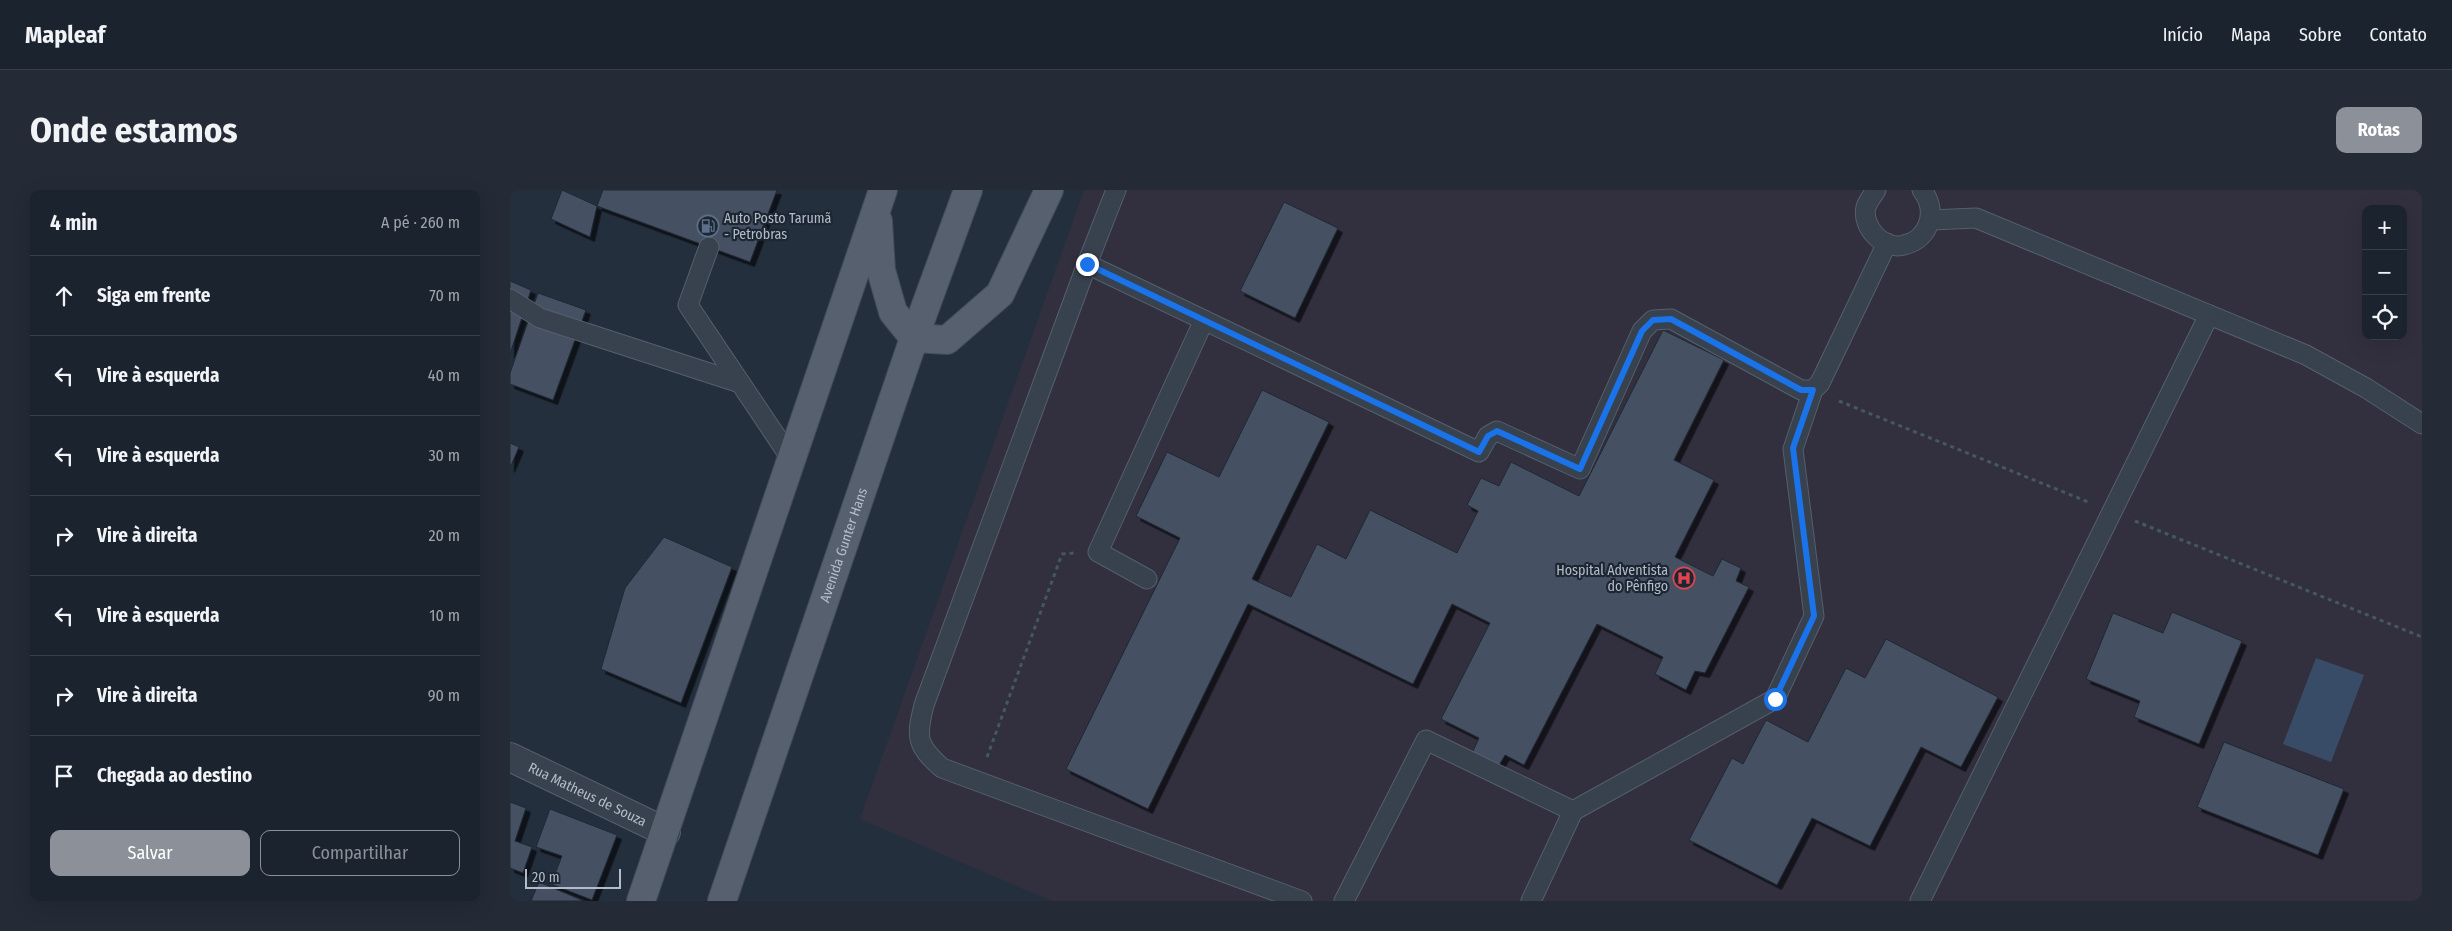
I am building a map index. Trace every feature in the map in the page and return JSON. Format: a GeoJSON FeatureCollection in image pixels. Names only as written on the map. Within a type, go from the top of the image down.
{"type":"FeatureCollection","features":[{"type":"Feature","properties":{"kind":"main road","name":"Avenida Gunter Hans"},"geometry":{"type":"LineString","coordinates":[[722,901],[914,338],[968,190]]}},
{"type":"Feature","properties":{"kind":"main road"},"geometry":{"type":"LineString","coordinates":[[880,199],[881,270],[893,312],[914,338],[947,340],[1000,294],[1049,190]]}},
{"type":"Feature","properties":{"kind":"main road"},"geometry":{"type":"LineString","coordinates":[[642,901],[880,199]]}},
{"type":"Feature","properties":{"kind":"street","name":"Rua Matheus de Souza"},"geometry":{"type":"LineString","coordinates":[[510,757],[666,832]]}},
{"type":"Feature","properties":{"kind":"lane"},"geometry":{"type":"LineString","coordinates":[[1116,190],[924,705],[918,731],[925,753],[942,768],[1302,901]]}},
{"type":"Feature","properties":{"kind":"lane"},"geometry":{"type":"LineString","coordinates":[[1876,190],[1866,206],[1866,218],[1875,236],[1887,243],[1903,246],[1921,237],[1931,220],[1928,197],[1922,190]]}},
{"type":"Feature","properties":{"kind":"lane"},"geometry":{"type":"LineString","coordinates":[[1931,220],[1976,218],[2306,355],[2366,388],[2422,424]]}},
{"type":"Feature","properties":{"kind":"lane"},"geometry":{"type":"LineString","coordinates":[[1531,901],[1573,811],[1775,699],[1814,616],[1793,448],[1813,390],[1820,382],[1887,243]]}},
{"type":"Feature","properties":{"kind":"lane"},"geometry":{"type":"LineString","coordinates":[[709,247],[688,306],[792,460]]}},
{"type":"Feature","properties":{"kind":"lane"},"geometry":{"type":"LineString","coordinates":[[1087,264],[1479,452],[1488,436],[1497,431],[1580,469],[1642,331],[1653,320],[1671,319],[1801,390],[1813,390]]}},
{"type":"Feature","properties":{"kind":"lane"},"geometry":{"type":"LineString","coordinates":[[510,299],[540,318],[740,383]]}},
{"type":"Feature","properties":{"kind":"lane"},"geometry":{"type":"LineString","coordinates":[[1920,901],[2209,315]]}},
{"type":"Feature","properties":{"kind":"lane"},"geometry":{"type":"LineString","coordinates":[[1147,579],[1098,552],[1204,320]]}},
{"type":"Feature","properties":{"kind":"lane"},"geometry":{"type":"LineString","coordinates":[[1344,901],[1426,740],[1573,811]]}},
{"type":"Feature","properties":{"kind":"path"},"geometry":{"type":"LineString","coordinates":[[978,782],[1062,554],[1098,552]]}},
{"type":"Feature","properties":{"kind":"shaded area","name":"Hospital Adventista do Pênfigo"},"geometry":{"type":"Polygon","coordinates":[[[1084,190],[2422,190],[2422,901],[1052,901],[860,819],[1084,190]]]}},
{"type":"Feature","properties":{"kind":"water"},"geometry":{"type":"Polygon","coordinates":[[[2316,658],[2364,675],[2331,762],[2283,744],[2316,658]]]}},
{"type":"Feature","properties":{"kind":"building"},"geometry":{"type":"Polygon","coordinates":[[[562,190],[597,206],[590,237],[551,219],[562,190]]]}},
{"type":"Feature","properties":{"kind":"building","name":"Auto Posto Tarumã - Petrobras"},"geometry":{"type":"Polygon","coordinates":[[[603,190],[777,190],[750,262],[597,206],[603,190]]]}},
{"type":"Feature","properties":{"kind":"building"},"geometry":{"type":"Polygon","coordinates":[[[1284,202],[1338,228],[1295,318],[1240,291],[1284,202]]]}},
{"type":"Feature","properties":{"kind":"building"},"geometry":{"type":"Polygon","coordinates":[[[510,281],[531,290],[510,354],[510,281]]]}},
{"type":"Feature","properties":{"kind":"building"},"geometry":{"type":"Polygon","coordinates":[[[538,293],[586,310],[553,400],[510,384],[510,373],[538,293]]]}},
{"type":"Feature","properties":{"kind":"building"},"geometry":{"type":"Polygon","coordinates":[[[1663,330],[1724,360],[1674,460],[1714,480],[1675,557],[1713,576],[1722,559],[1741,568],[1736,581],[1749,587],[1705,673],[1695,671],[1686,690],[1655,674],[1663,657],[1597,624],[1524,765],[1505,755],[1498,767],[1472,753],[1479,738],[1441,719],[1490,623],[1452,604],[1413,684],[1248,604],[1148,809],[1066,769],[1180,538],[1136,516],[1167,452],[1219,477],[1262,390],[1329,422],[1252,579],[1291,597],[1317,544],[1346,559],[1370,510],[1457,553],[1478,511],[1467,505],[1481,478],[1499,486],[1511,462],[1579,496],[1663,330]]]}},
{"type":"Feature","properties":{"kind":"building"},"geometry":{"type":"Polygon","coordinates":[[[510,443],[519,447],[510,468],[510,443]]]}},
{"type":"Feature","properties":{"kind":"building"},"geometry":{"type":"Polygon","coordinates":[[[664,537],[732,567],[681,703],[601,669],[625,588],[664,537]]]}},
{"type":"Feature","properties":{"kind":"building"},"geometry":{"type":"Polygon","coordinates":[[[2172,612],[2242,641],[2199,744],[2134,717],[2140,701],[2086,679],[2113,613],[2163,633],[2172,612]]]}},
{"type":"Feature","properties":{"kind":"building"},"geometry":{"type":"Polygon","coordinates":[[[1886,639],[1998,697],[1961,767],[1921,747],[1870,846],[1812,818],[1777,885],[1689,840],[1732,758],[1743,764],[1766,720],[1808,742],[1846,668],[1865,678],[1886,639]]]}},
{"type":"Feature","properties":{"kind":"building"},"geometry":{"type":"Polygon","coordinates":[[[2224,742],[2344,789],[2318,855],[2197,807],[2224,742]]]}},
{"type":"Feature","properties":{"kind":"building"},"geometry":{"type":"Polygon","coordinates":[[[510,802],[526,808],[515,841],[532,847],[523,873],[510,868],[510,802]]]}},
{"type":"Feature","properties":{"kind":"building"},"geometry":{"type":"Polygon","coordinates":[[[550,809],[617,835],[592,900],[551,884],[562,856],[536,847],[550,809]]]}},
{"type":"Feature","properties":{"kind":"building"},"geometry":{"type":"Polygon","coordinates":[[[539,882],[584,901],[531,901],[539,882]]]}},
{"type":"Feature","properties":{"kind":"place","name":"Auto Posto Tarumã - Petrobras"},"geometry":{"type":"Point","coordinates":[708,226]}},
{"type":"Feature","properties":{"kind":"place","name":"Hospital Adventista do Pênfigo"},"geometry":{"type":"Point","coordinates":[1684,578]}},
{"type":"Feature","properties":{"kind":"route"},"geometry":{"type":"LineString","coordinates":[[1087,264],[1479,452],[1488,436],[1497,431],[1580,469],[1642,331],[1653,320],[1671,319],[1801,390],[1813,390],[1793,448],[1814,616],[1775,699]]}}]}
